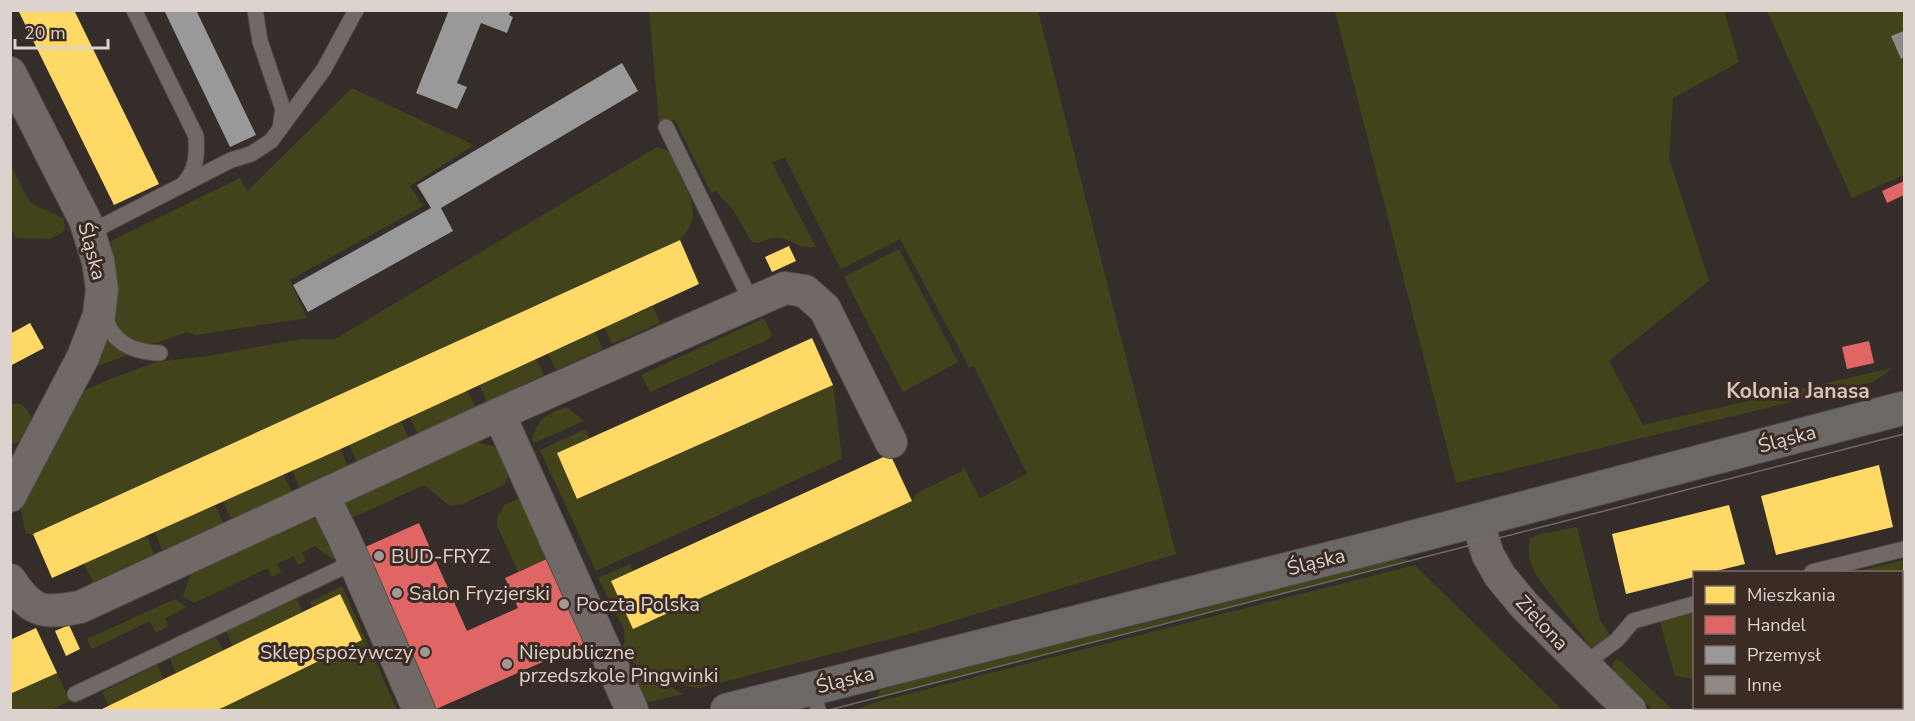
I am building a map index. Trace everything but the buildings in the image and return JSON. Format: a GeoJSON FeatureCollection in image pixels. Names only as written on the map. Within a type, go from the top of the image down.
{"type":"FeatureCollection","features":[{"type":"Feature","properties":{"kind":"street","name":"Śląska"},"geometry":{"type":"LineString","coordinates":[[10,73],[85,220],[98,261],[101,295],[99,315],[83,357],[10,496]]}},
{"type":"Feature","properties":{"kind":"street"},"geometry":{"type":"LineString","coordinates":[[10,580],[25,599],[41,610],[57,611],[80,607],[499,414],[785,288],[805,291],[825,309],[891,442]]}},
{"type":"Feature","properties":{"kind":"street","name":"Śląska"},"geometry":{"type":"LineString","coordinates":[[727,711],[815,699],[1477,520],[1905,408]]}},
{"type":"Feature","properties":{"kind":"street"},"geometry":{"type":"LineString","coordinates":[[499,414],[632,711]]}},
{"type":"Feature","properties":{"kind":"street"},"geometry":{"type":"LineString","coordinates":[[322,496],[344,538],[419,711]]}},
{"type":"Feature","properties":{"kind":"street","name":"Zielona"},"geometry":{"type":"LineString","coordinates":[[1477,520],[1488,555],[1500,576],[1524,605],[1630,711]]}},
{"type":"Feature","properties":{"kind":"lane"},"geometry":{"type":"LineString","coordinates":[[134,10],[196,136],[195,166],[184,183]]}},
{"type":"Feature","properties":{"kind":"lane"},"geometry":{"type":"LineString","coordinates":[[255,10],[260,40],[283,109],[279,130]]}},
{"type":"Feature","properties":{"kind":"lane"},"geometry":{"type":"LineString","coordinates":[[89,233],[184,183],[231,160],[250,154],[271,141],[324,69],[356,10]]}},
{"type":"Feature","properties":{"kind":"lane"},"geometry":{"type":"LineString","coordinates":[[666,127],[752,303]]}},
{"type":"Feature","properties":{"kind":"lane"},"geometry":{"type":"LineString","coordinates":[[101,295],[105,319],[120,340],[132,349],[160,353]]}},
{"type":"Feature","properties":{"kind":"lane"},"geometry":{"type":"LineString","coordinates":[[1820,571],[1905,549]]}},
{"type":"Feature","properties":{"kind":"lane"},"geometry":{"type":"LineString","coordinates":[[75,694],[354,562]]}},
{"type":"Feature","properties":{"kind":"lane"},"geometry":{"type":"LineString","coordinates":[[1583,665],[1617,640],[1633,621],[1693,605]]}},
{"type":"Feature","properties":{"kind":"shaded area"},"geometry":{"type":"Polygon","coordinates":[[[649,11],[1038,11],[1176,554],[913,633],[700,688],[670,681],[624,658],[624,630],[598,578],[630,564],[633,571],[612,581],[633,628],[912,501],[917,493],[962,471],[963,466],[980,498],[1027,474],[974,366],[969,368],[900,239],[841,269],[785,157],[772,163],[816,247],[801,246],[777,238],[759,243],[752,242],[733,210],[716,191],[711,193],[675,120],[659,122],[649,11]]]}},
{"type":"Feature","properties":{"kind":"shaded area"},"geometry":{"type":"Polygon","coordinates":[[[1335,11],[1724,11],[1739,62],[1673,98],[1669,158],[1709,281],[1609,361],[1643,425],[1892,368],[1870,383],[1456,483],[1335,11]]]}},
{"type":"Feature","properties":{"kind":"shaded area"},"geometry":{"type":"Polygon","coordinates":[[[1767,11],[1904,11],[1904,175],[1852,198],[1767,11]]]}},
{"type":"Feature","properties":{"kind":"shaded area"},"geometry":{"type":"Polygon","coordinates":[[[352,88],[474,145],[410,186],[423,206],[290,280],[307,318],[196,335],[187,332],[156,343],[143,344],[129,338],[120,330],[114,318],[115,273],[111,241],[240,178],[247,191],[352,88]]]}},
{"type":"Feature","properties":{"kind":"shaded area"},"geometry":{"type":"Polygon","coordinates":[[[657,147],[666,150],[675,161],[691,200],[692,219],[680,240],[33,534],[26,534],[20,507],[81,392],[156,362],[207,356],[302,339],[335,339],[657,147]]]}},
{"type":"Feature","properties":{"kind":"shaded area"},"geometry":{"type":"Polygon","coordinates":[[[10,164],[30,203],[63,218],[65,227],[62,233],[49,239],[16,238],[11,229],[10,164]]]}},
{"type":"Feature","properties":{"kind":"shaded area"},"geometry":{"type":"Polygon","coordinates":[[[899,249],[958,362],[903,392],[844,277],[899,249]]]}},
{"type":"Feature","properties":{"kind":"shaded area"},"geometry":{"type":"Polygon","coordinates":[[[653,306],[660,323],[612,344],[604,327],[653,306]]]}},
{"type":"Feature","properties":{"kind":"shaded area"},"geometry":{"type":"Polygon","coordinates":[[[764,318],[772,335],[769,339],[650,392],[641,375],[764,318]]]}},
{"type":"Feature","properties":{"kind":"shaded area"},"geometry":{"type":"Polygon","coordinates":[[[595,332],[603,349],[556,370],[548,354],[595,332]]]}},
{"type":"Feature","properties":{"kind":"shaded area"},"geometry":{"type":"Polygon","coordinates":[[[104,334],[116,347],[128,355],[89,369],[104,334]]]}},
{"type":"Feature","properties":{"kind":"shaded area"},"geometry":{"type":"Polygon","coordinates":[[[536,359],[544,375],[487,402],[480,385],[536,359]]]}},
{"type":"Feature","properties":{"kind":"shaded area"},"geometry":{"type":"Polygon","coordinates":[[[833,385],[842,459],[596,571],[540,450],[586,429],[589,438],[557,453],[578,499],[833,385]]]}},
{"type":"Feature","properties":{"kind":"shaded area"},"geometry":{"type":"Polygon","coordinates":[[[467,390],[476,408],[418,435],[410,417],[467,390]]]}},
{"type":"Feature","properties":{"kind":"shaded area"},"geometry":{"type":"Polygon","coordinates":[[[18,403],[30,413],[32,423],[29,434],[21,441],[12,444],[11,404],[18,403]]]}},
{"type":"Feature","properties":{"kind":"shaded area"},"geometry":{"type":"Polygon","coordinates":[[[567,407],[584,421],[534,443],[532,439],[540,421],[567,407]]]}},
{"type":"Feature","properties":{"kind":"shaded area"},"geometry":{"type":"Polygon","coordinates":[[[401,421],[409,439],[357,462],[349,445],[401,421]]]}},
{"type":"Feature","properties":{"kind":"shaded area"},"geometry":{"type":"Polygon","coordinates":[[[478,442],[497,447],[510,473],[502,486],[462,504],[450,506],[424,485],[354,517],[351,517],[343,502],[478,442]]]}},
{"type":"Feature","properties":{"kind":"shaded area"},"geometry":{"type":"Polygon","coordinates":[[[340,448],[348,467],[299,488],[292,470],[340,448]]]}},
{"type":"Feature","properties":{"kind":"shaded area"},"geometry":{"type":"Polygon","coordinates":[[[283,474],[292,492],[231,519],[223,501],[283,474]]]}},
{"type":"Feature","properties":{"kind":"shaded area"},"geometry":{"type":"Polygon","coordinates":[[[520,498],[551,557],[518,572],[497,526],[497,518],[504,505],[520,498]]]}},
{"type":"Feature","properties":{"kind":"shaded area"},"geometry":{"type":"Polygon","coordinates":[[[215,505],[223,523],[162,550],[155,532],[215,505]]]}},
{"type":"Feature","properties":{"kind":"shaded area"},"geometry":{"type":"Polygon","coordinates":[[[311,518],[321,521],[337,555],[333,560],[315,546],[302,552],[306,561],[298,565],[294,556],[277,564],[281,572],[272,577],[268,568],[194,603],[183,596],[192,572],[311,518]]]}},
{"type":"Feature","properties":{"kind":"shaded area"},"geometry":{"type":"Polygon","coordinates":[[[1577,527],[1600,620],[1611,637],[1598,648],[1591,647],[1537,577],[1530,559],[1530,539],[1536,535],[1577,527]]]}},
{"type":"Feature","properties":{"kind":"shaded area"},"geometry":{"type":"Polygon","coordinates":[[[146,535],[154,554],[93,582],[84,564],[146,535]]]}},
{"type":"Feature","properties":{"kind":"shaded area"},"geometry":{"type":"Polygon","coordinates":[[[1396,558],[1410,560],[877,697],[880,690],[907,682],[1396,558]]]}},
{"type":"Feature","properties":{"kind":"shaded area"},"geometry":{"type":"Polygon","coordinates":[[[1904,560],[1904,686],[1903,571],[1859,571],[1904,560]]]}},
{"type":"Feature","properties":{"kind":"shaded area"},"geometry":{"type":"Polygon","coordinates":[[[1415,565],[1562,710],[855,710],[876,702],[1415,565]]]}},
{"type":"Feature","properties":{"kind":"shaded area"},"geometry":{"type":"Polygon","coordinates":[[[342,586],[397,710],[217,710],[361,640],[340,594],[312,607],[310,602],[342,586]]]}},
{"type":"Feature","properties":{"kind":"shaded area"},"geometry":{"type":"Polygon","coordinates":[[[296,598],[303,612],[233,646],[226,631],[296,598]]]}},
{"type":"Feature","properties":{"kind":"shaded area"},"geometry":{"type":"Polygon","coordinates":[[[175,599],[187,607],[165,618],[168,626],[156,633],[150,621],[92,649],[87,639],[175,599]]]}},
{"type":"Feature","properties":{"kind":"shaded area"},"geometry":{"type":"Polygon","coordinates":[[[1693,613],[1693,679],[1675,676],[1660,622],[1693,613]]]}},
{"type":"Feature","properties":{"kind":"shaded area"},"geometry":{"type":"Polygon","coordinates":[[[216,637],[223,651],[176,674],[170,659],[216,637]]]}},
{"type":"Feature","properties":{"kind":"shaded area"},"geometry":{"type":"Polygon","coordinates":[[[1617,659],[1673,710],[1653,710],[1616,675],[1612,669],[1617,659]]]}},
{"type":"Feature","properties":{"kind":"shaded area"},"geometry":{"type":"Polygon","coordinates":[[[626,664],[684,694],[649,702],[644,699],[626,664]]]}},
{"type":"Feature","properties":{"kind":"shaded area"},"geometry":{"type":"Polygon","coordinates":[[[157,665],[164,680],[109,706],[102,692],[157,665]]]}},
{"type":"Feature","properties":{"kind":"shaded area"},"geometry":{"type":"Polygon","coordinates":[[[57,673],[70,701],[50,710],[11,710],[11,694],[57,673]]]}},
{"type":"Feature","properties":{"kind":"tram line"},"geometry":{"type":"LineString","coordinates":[[829,710],[1904,434]]}},
{"type":"Feature","properties":{"kind":"place","name":"BUD-FRYZ"},"geometry":{"type":"Point","coordinates":[379,556]}},
{"type":"Feature","properties":{"kind":"place","name":"Salon Fryzjerski"},"geometry":{"type":"Point","coordinates":[397,593]}},
{"type":"Feature","properties":{"kind":"place","name":"Poczta Polska"},"geometry":{"type":"Point","coordinates":[564,604]}},
{"type":"Feature","properties":{"kind":"place","name":"Sklep spożywczy"},"geometry":{"type":"Point","coordinates":[425,652]}},
{"type":"Feature","properties":{"kind":"place","name":"Niepubliczne przedszkole Pingwinki"},"geometry":{"type":"Point","coordinates":[507,664]}},
{"type":"Feature","properties":{"kind":"district","name":"Kolonia Janasa"},"geometry":{"type":"Point","coordinates":[1798,391]}}]}
